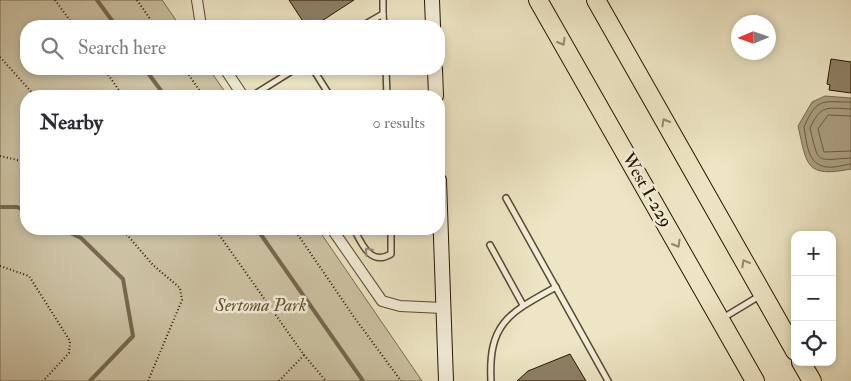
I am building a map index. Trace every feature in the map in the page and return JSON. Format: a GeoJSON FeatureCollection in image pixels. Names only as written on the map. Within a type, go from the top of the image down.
{"type":"FeatureCollection","features":[{"type":"Feature","properties":{"kind":"highway","name":"West I-229"},"geometry":{"type":"LineString","coordinates":[[538,0],[755,381]]}},
{"type":"Feature","properties":{"kind":"highway"},"geometry":{"type":"LineString","coordinates":[[596,0],[791,344]]}},
{"type":"Feature","properties":{"kind":"highway"},"geometry":{"type":"LineString","coordinates":[[803,366],[812,381]]}},
{"type":"Feature","properties":{"kind":"main road"},"geometry":{"type":"LineString","coordinates":[[432,0],[433,20]]}},
{"type":"Feature","properties":{"kind":"main road"},"geometry":{"type":"LineString","coordinates":[[435,75],[436,90]]}},
{"type":"Feature","properties":{"kind":"main road"},"geometry":{"type":"LineString","coordinates":[[441,235],[446,381]]}},
{"type":"Feature","properties":{"kind":"street"},"geometry":{"type":"LineString","coordinates":[[197,0],[200,20]]}},
{"type":"Feature","properties":{"kind":"street"},"geometry":{"type":"LineString","coordinates":[[229,75],[239,90]]}},
{"type":"Feature","properties":{"kind":"street"},"geometry":{"type":"LineString","coordinates":[[336,235],[382,301],[400,306],[443,308]]}},
{"type":"Feature","properties":{"kind":"lane"},"geometry":{"type":"LineString","coordinates":[[383,0],[384,20]]}},
{"type":"Feature","properties":{"kind":"lane"},"geometry":{"type":"LineString","coordinates":[[372,20],[383,14]]}},
{"type":"Feature","properties":{"kind":"lane"},"geometry":{"type":"LineString","coordinates":[[262,90],[285,75]]}},
{"type":"Feature","properties":{"kind":"lane"},"geometry":{"type":"LineString","coordinates":[[316,75],[326,90]]}},
{"type":"Feature","properties":{"kind":"lane"},"geometry":{"type":"LineString","coordinates":[[386,75],[387,90]]}},
{"type":"Feature","properties":{"kind":"lane"},"geometry":{"type":"LineString","coordinates":[[506,198],[608,381]]}},
{"type":"Feature","properties":{"kind":"lane"},"geometry":{"type":"LineString","coordinates":[[358,235],[370,256],[384,258],[391,254],[391,235]]}},
{"type":"Feature","properties":{"kind":"lane"},"geometry":{"type":"LineString","coordinates":[[490,245],[523,305]]}},
{"type":"Feature","properties":{"kind":"lane"},"geometry":{"type":"LineString","coordinates":[[490,381],[494,338],[508,317],[523,305],[556,287]]}},
{"type":"Feature","properties":{"kind":"lane"},"geometry":{"type":"LineString","coordinates":[[720,320],[762,294]]}},
{"type":"Feature","properties":{"kind":"path"},"geometry":{"type":"LineString","coordinates":[[56,0],[70,20]]}},
{"type":"Feature","properties":{"kind":"path"},"geometry":{"type":"LineString","coordinates":[[137,0],[152,20]]}},
{"type":"Feature","properties":{"kind":"path"},"geometry":{"type":"LineString","coordinates":[[0,58],[30,90]]}},
{"type":"Feature","properties":{"kind":"path"},"geometry":{"type":"LineString","coordinates":[[108,75],[119,90]]}},
{"type":"Feature","properties":{"kind":"path"},"geometry":{"type":"LineString","coordinates":[[189,75],[200,90]]}},
{"type":"Feature","properties":{"kind":"path"},"geometry":{"type":"LineString","coordinates":[[0,156],[20,161]]}},
{"type":"Feature","properties":{"kind":"path"},"geometry":{"type":"LineString","coordinates":[[127,235],[153,265],[180,288],[182,300],[148,381]]}},
{"type":"Feature","properties":{"kind":"path"},"geometry":{"type":"LineString","coordinates":[[219,235],[304,355],[326,381]]}},
{"type":"Feature","properties":{"kind":"path"},"geometry":{"type":"LineString","coordinates":[[298,235],[354,317],[401,381]]}},
{"type":"Feature","properties":{"kind":"path"},"geometry":{"type":"LineString","coordinates":[[0,266],[29,276],[70,341],[69,353],[43,381]]}},
{"type":"Feature","properties":{"kind":"path"},"geometry":{"type":"LineString","coordinates":[[279,381],[304,355]]}},
{"type":"Feature","properties":{"kind":"green space","name":"Sertoma Park"},"geometry":{"type":"Polygon","coordinates":[[[0,0],[162,0],[176,20],[20,20],[20,75],[213,75],[224,90],[20,90],[20,235],[322,235],[422,381],[0,381],[0,0]]]}},
{"type":"Feature","properties":{"kind":"water"},"geometry":{"type":"Polygon","coordinates":[[[825,96],[851,98],[851,169],[825,172],[816,170],[807,159],[798,126],[812,102],[825,96]]]}},
{"type":"Feature","properties":{"kind":"building"},"geometry":{"type":"Polygon","coordinates":[[[289,0],[354,0],[323,20],[302,20],[289,0]]]}},
{"type":"Feature","properties":{"kind":"building"},"geometry":{"type":"Polygon","coordinates":[[[831,59],[851,62],[851,93],[829,90],[830,85],[827,84],[831,59]]]}},
{"type":"Feature","properties":{"kind":"building"},"geometry":{"type":"Polygon","coordinates":[[[570,354],[586,381],[517,381],[528,371],[570,354]]]}},
{"type":"Feature","properties":{"kind":"waterway"},"geometry":{"type":"LineString","coordinates":[[97,0],[112,20]]}},
{"type":"Feature","properties":{"kind":"waterway"},"geometry":{"type":"LineString","coordinates":[[149,75],[161,90]]}},
{"type":"Feature","properties":{"kind":"waterway"},"geometry":{"type":"LineString","coordinates":[[0,207],[20,208]]}},
{"type":"Feature","properties":{"kind":"waterway"},"geometry":{"type":"LineString","coordinates":[[75,235],[81,238],[123,279],[133,336],[90,381]]}},
{"type":"Feature","properties":{"kind":"waterway"},"geometry":{"type":"LineString","coordinates":[[261,235],[363,381]]}}]}
